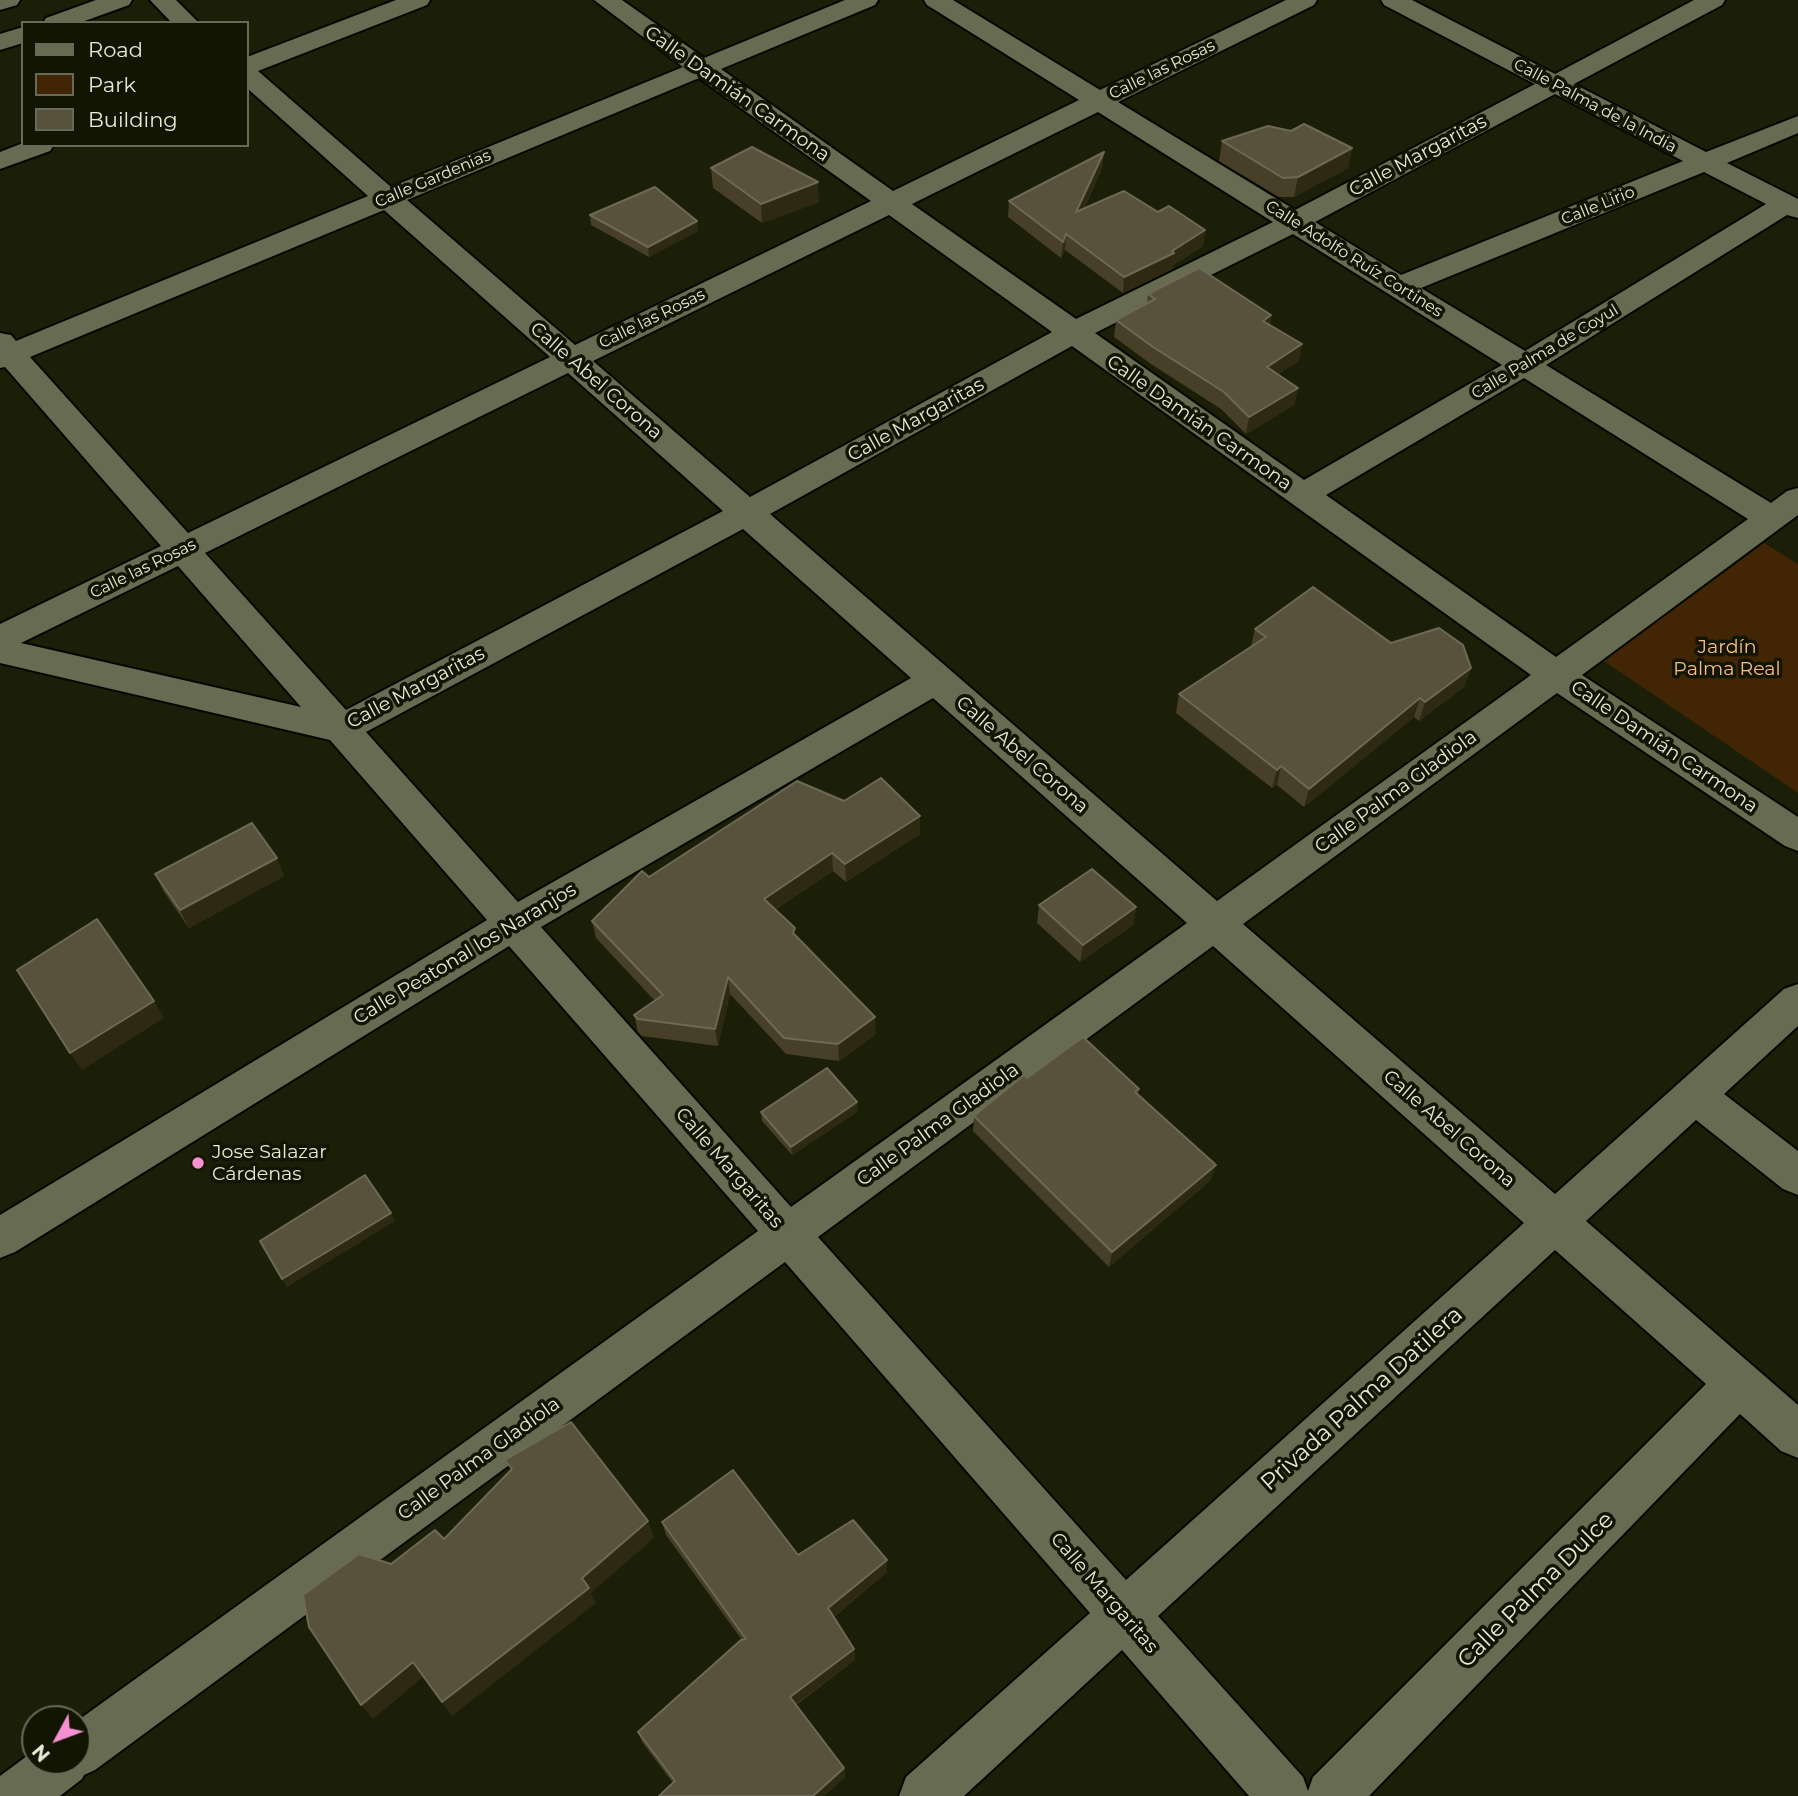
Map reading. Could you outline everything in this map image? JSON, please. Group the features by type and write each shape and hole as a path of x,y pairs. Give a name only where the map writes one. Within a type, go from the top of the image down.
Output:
{"street":[{"path":"0,3 8,0"},
{"path":"61,21 120,0"},
{"path":"162,0 185,21"},
{"path":"248,66 418,0"},
{"name":"Calle Damián Carmona","path":"606,0 1556,675 1798,836"},
{"name":"Calle Gardenias","path":"4,352 388,198 866,0"},
{"name":"Calle Adolfo Ruíz Cortines","path":"936,0 1524,365 1785,508"},
{"name":"Calle las Rosas","path":"0,639 1305,0"},
{"name":"Calle Palma de la India","path":"1392,0 1792,207"},
{"name":"Calle Margaritas","path":"1284,1796 341,729 746,513 1072,333 1294,222 1713,0"},
{"path":"0,42 21,35"},
{"name":"Calle Abel Corona","path":"248,76 1798,1435"},
{"name":"Calle Lirio","path":"1398,287 1798,124"},
{"path":"0,161 36,147"},
{"name":"Calle Palma de Coyul","path":"1301,496 1792,207"},
{"path":"4,352 341,729"},
{"name":"Calle Palma Gladiola","path":"91,1742 1785,508"},
{"path":"0,651 341,729"},
{"name":"Calle Peatonal los Naranjos","path":"0,1238 513,923 936,680"},
{"name":"Privada Palma Datilera","path":"925,1796 1798,1001"},
{"path":"1695,1095 1798,1176"},
{"name":"Calle Palma Dulce","path":"1332,1796 1740,1383"},
{"path":"16,1796 45,1775"}],"green space":[{"name":"Jardín Palma Real","path":"1764,543 1798,564 1798,793 1604,661"}],"building":[{"path":"1304,124 1352,148 1298,177 1283,178 1222,141 1268,126 1291,131"},
{"path":"752,147 818,182 761,204 711,168"},
{"path":"1104,152 1076,212 1124,191 1158,212 1169,206 1205,230 1172,251 1174,253 1124,277 1066,234 1063,242 1009,201"},
{"path":"655,187 697,221 648,247 590,215"},
{"path":"1199,268 1271,315 1263,321 1302,344 1267,367 1298,388 1249,417 1224,392 1116,320 1155,299 1148,294"},
{"path":"1313,587 1391,643 1439,628 1463,645 1471,668 1425,702 1420,698 1309,789 1281,766 1277,770 1179,694 1266,637 1255,629"},
{"path":"881,778 920,816 845,864 832,853 764,899 795,928 793,933 875,1017 838,1044 784,1038 728,977 715,1029 638,1019 634,1015 663,995 592,921 642,871 649,877 797,781 844,801"},
{"path":"252,823 277,858 180,910 155,874"},
{"path":"1092,869 1136,907 1083,945 1039,905"},
{"path":"97,919 154,1001 70,1053 17,970"},
{"path":"1083,1037 1139,1089 1135,1092 1216,1165 1112,1252 974,1116 1024,1075 1027,1078"},
{"path":"827,1068 857,1102 791,1147 761,1112"},
{"path":"365,1175 391,1213 282,1279 260,1241"},
{"path":"571,1422 648,1521 582,1578 589,1588 442,1702 413,1662 361,1705 309,1627 303,1595 359,1554 391,1564 435,1530 444,1539 512,1469 505,1460"},
{"path":"733,1470 798,1555 853,1520 887,1560 828,1608 854,1649 790,1697 844,1768 813,1796 659,1796 675,1781 638,1732 741,1640 746,1639 662,1522"}],"place":[{"name":"Jose Salazar Cárdenas","path":"198,1163"}]}
